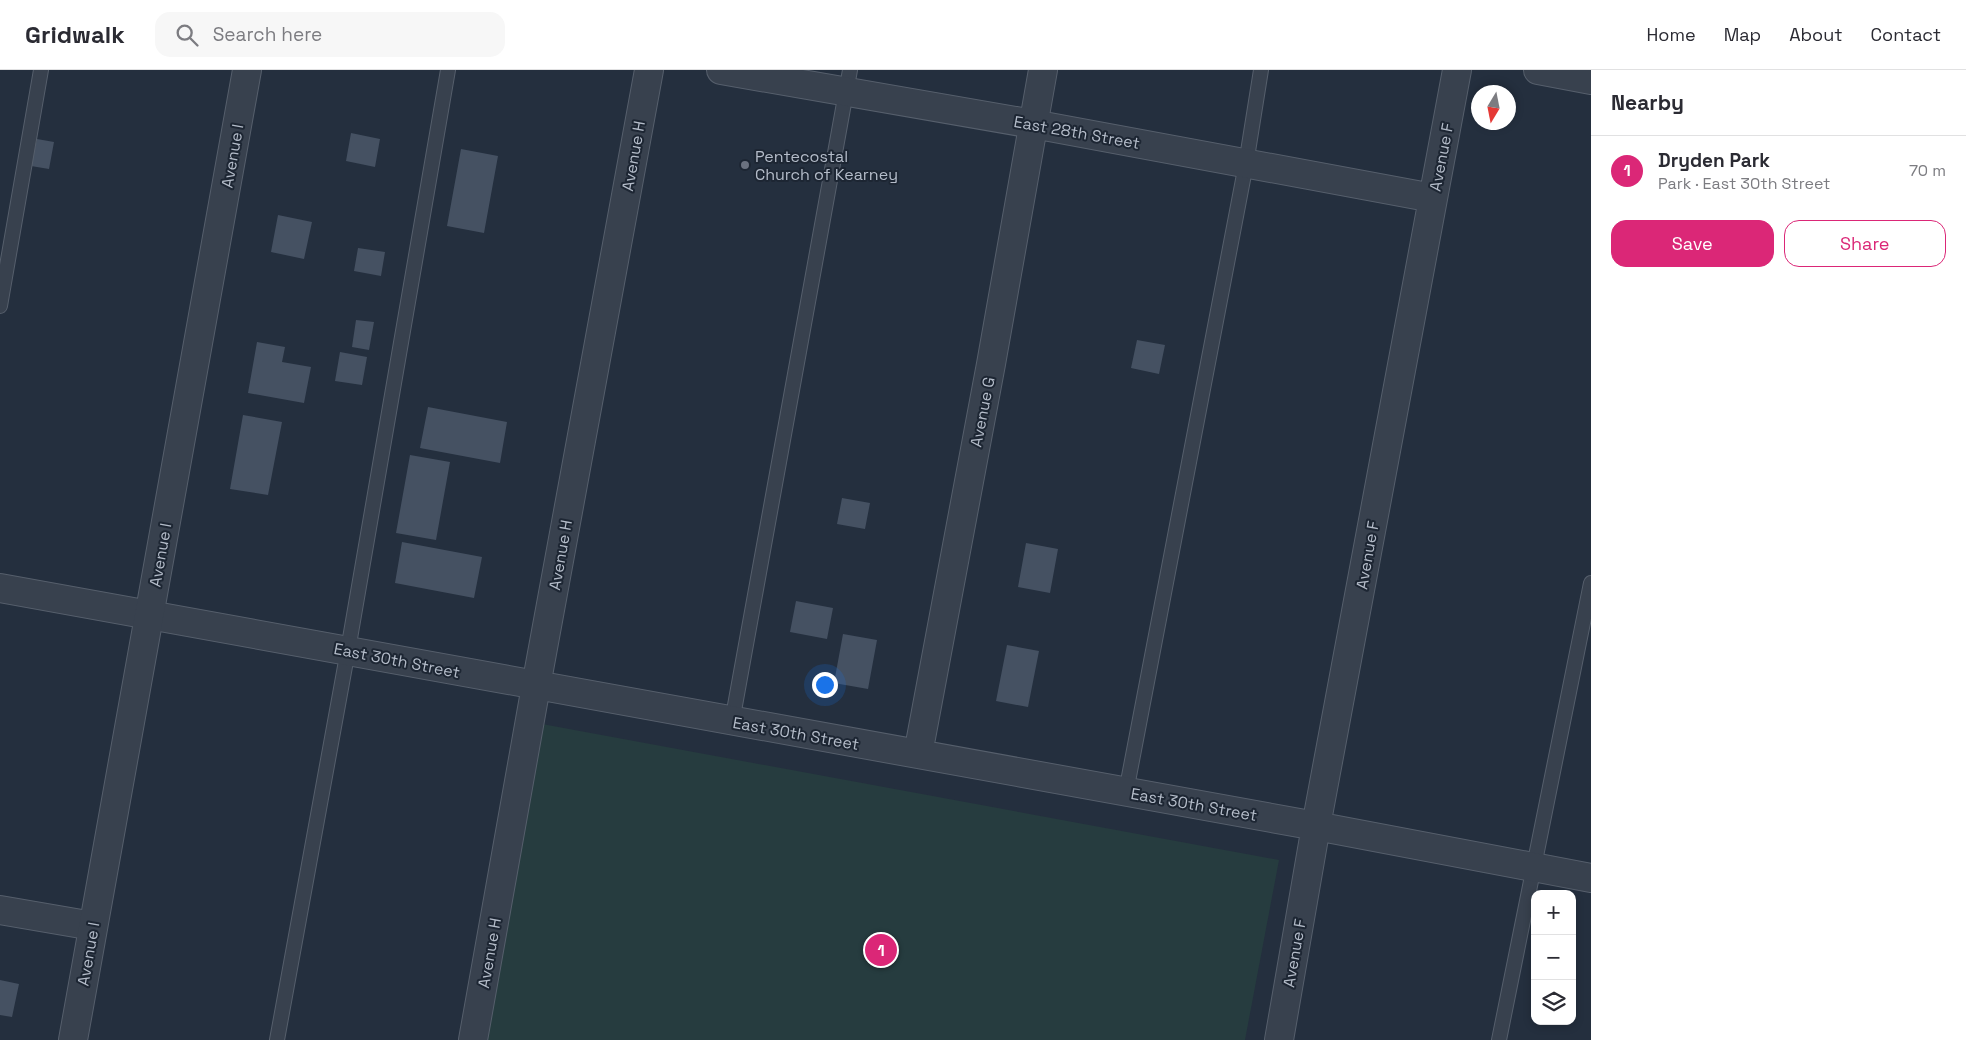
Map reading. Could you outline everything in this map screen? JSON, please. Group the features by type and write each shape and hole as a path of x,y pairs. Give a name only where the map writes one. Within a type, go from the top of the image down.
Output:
{"street":[{"name":"Avenue I","path":"73,1040 247,70"},
{"name":"Avenue H","path":"473,1040 649,70"},
{"name":"East 28th Street","path":"721,70 848,81 1033,124 1433,198"},
{"name":"Avenue G","path":"918,754 1043,70"},
{"name":"Avenue F","path":"1279,1040 1316,826 1457,70"},
{"path":"1538,70 1591,80"},
{"name":"East 30th Street","path":"0,588 348,650 732,722 1316,826 1591,878"},
{"path":"0,910 93,926"}],"lane":[{"path":"0,306 42,70"},
{"path":"277,1040 348,650 448,70"},
{"path":"1126,792 1246,164 1261,70"},
{"path":"732,722 848,81"},
{"path":"1499,1040 1532,867 1591,583"}],"green space":[{"path":"542,724 1279,860 1245,1040 484,1040"}],"building":[{"path":"351,133 380,139 375,167 346,161"},
{"path":"37,139 54,142 49,169 31,166"},
{"path":"461,149 498,156 484,233 447,226"},
{"path":"278,215 312,222 304,259 271,252"},
{"path":"358,248 385,252 381,276 354,271"},
{"path":"356,320 374,322 369,350 352,347"},
{"path":"1137,340 1165,345 1159,374 1131,368"},
{"path":"257,342 285,347 282,362 311,367 304,403 248,393"},
{"path":"340,352 367,357 362,385 335,381"},
{"path":"428,407 507,422 500,463 420,448"},
{"path":"243,415 282,422 268,495 230,489"},
{"path":"410,455 450,462 436,540 396,533"},
{"path":"842,498 870,503 865,529 837,524"},
{"path":"402,542 482,557 474,598 395,583"},
{"path":"1026,543 1058,549 1050,593 1018,587"},
{"path":"796,601 833,608 827,639 790,632"},
{"path":"843,634 877,640 868,689 834,683"},
{"path":"1007,645 1039,651 1028,707 996,701"},
{"path":"0,980 19,984 12,1017 0,1015"}],"place":[{"name":"Pentecostal Church of Kearney","path":"745,165"},
{"name":"Dryden Park","path":"881,950"}]}
